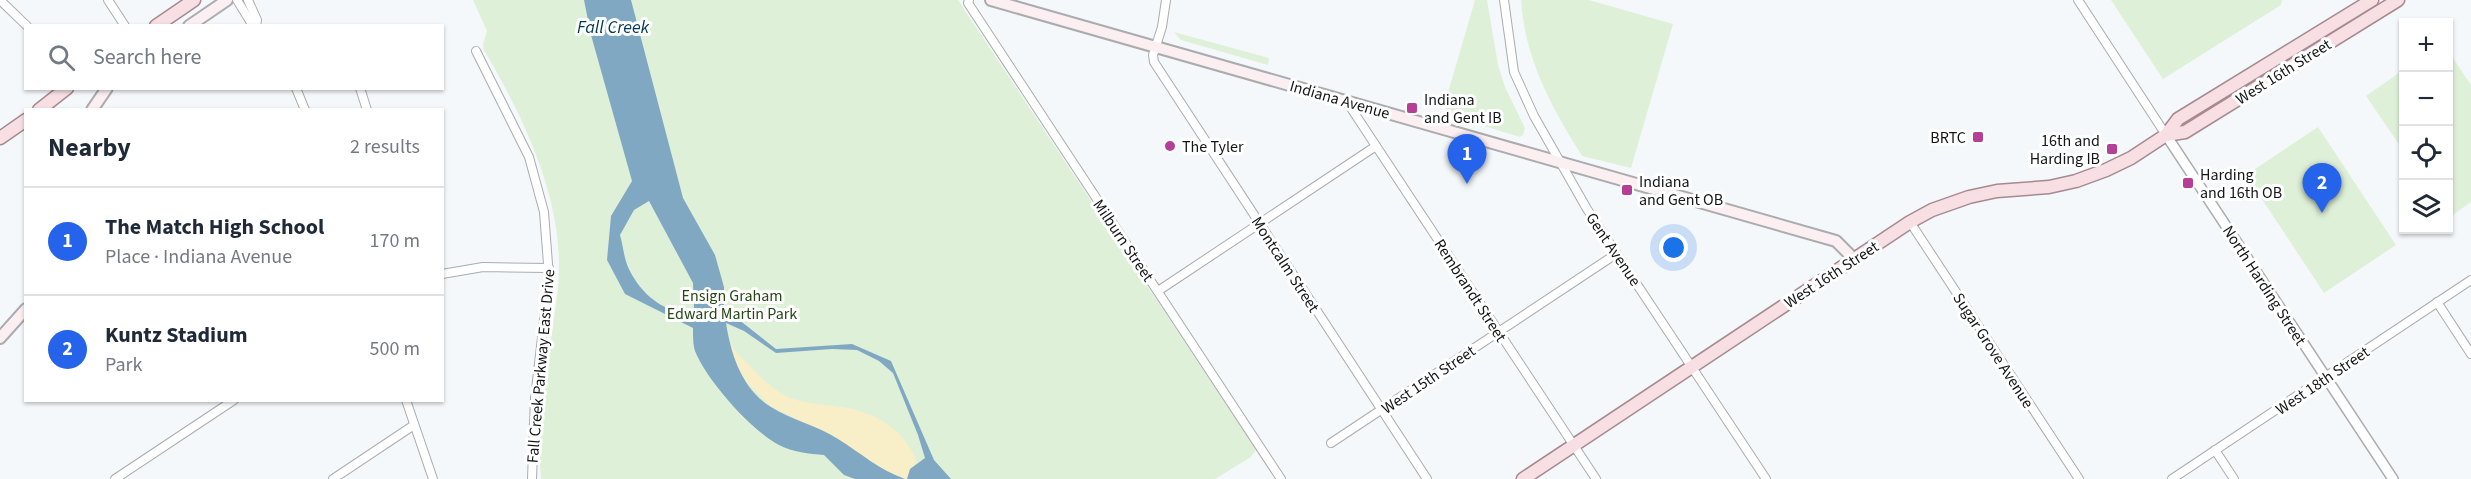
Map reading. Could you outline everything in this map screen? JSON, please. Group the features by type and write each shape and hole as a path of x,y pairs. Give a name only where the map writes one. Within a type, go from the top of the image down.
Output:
{"main road":[{"path":"159,24 194,0"},
{"path":"192,24 227,0"},
{"name":"Indiana Avenue","path":"991,0 1836,241 1854,259"},
{"name":"West 16th Street","path":"1523,479 1910,222 1939,207 1977,195 2049,187 2076,181 2128,160 2166,135 2176,120 2372,0"},
{"name":"West 16th Street","path":"2166,135 2185,132 2398,0"},
{"path":"42,108 65,90"},
{"path":"93,108 106,90"},
{"path":"0,138 24,121"},
{"path":"0,338 24,311"}],"street":[{"path":"0,0 25,24"},
{"path":"108,0 124,24"},
{"path":"237,0 253,24"},
{"path":"248,0 257,20 255,24"},
{"name":"Milburn Street","path":"969,0 968,3 1281,479"},
{"path":"1155,46 1162,27 1166,0"},
{"name":"Gent Avenue","path":"1504,0 1514,72 1522,93 1587,209 1766,479"},
{"name":"North Harding Street","path":"2078,0 2393,479"},
{"name":"Montcalm Street","path":"1155,46 1154,63 1427,479"},
{"name":"Fall Creek Parkway East Drive","path":"476,51 529,157 544,212 549,268 535,398 532,479"},
{"path":"300,90 304,108"},
{"path":"361,90 366,108"},
{"name":"Rembrandt Street","path":"1346,100 1596,479"},
{"path":"1158,291 1376,146"},
{"name":"Sugar Grove Avenue","path":"1910,222 2079,479"},
{"name":"West 15th Street","path":"1331,443 1616,254"},
{"path":"444,274 483,267 549,268"},
{"name":"West 18th Street","path":"2172,479 2471,280"},
{"path":"2437,302 2471,354"},
{"path":"115,479 231,402"},
{"path":"407,402 433,479"},
{"path":"333,479 414,425"},
{"path":"2216,450 2234,479"}],"green space":[{"name":"Ensign Graham Edward Martin Park","path":"473,0 958,0 1256,450 1251,457 1215,479 541,479 542,407 558,287 559,256 556,225 549,194 528,134 484,50 483,44 487,31"},
{"path":"1475,0 1487,0 1498,65 1505,87 1525,128 1520,137 1445,114 1447,96"},
{"path":"1521,0 1589,0 1673,24 1631,168 1582,156 1541,82 1523,22"},
{"path":"2111,0 2282,0 2281,5 2163,79"},
{"path":"1174,32 1269,58 1268,65 1181,40"},
{"path":"2453,58 2471,85 2471,202 2453,215"},
{"path":"2399,73 2399,144 2366,96"},
{"path":"2318,127 2396,245 2324,293 2246,175"}],"sand":[{"path":"730,345 762,378 790,398 861,411 884,422 903,439 917,462 910,469 907,479 869,462 837,438 770,406 748,384 733,360"}],"water":[{"name":"Fall Creek","path":"584,0 631,0 683,198 715,255 724,287 724,308 776,349 852,344 891,361 934,460 951,479 907,479 910,469 925,458 893,373 879,361 857,350 832,349 776,353 744,331 726,323 731,347 745,381 761,400 779,412 830,434 878,466 905,479 855,479 844,475 824,455 790,449 768,438 743,417 709,376 695,351 693,328 625,294 607,260 611,216 632,181 591,35","holes":["649,201 693,283 694,308 684,310 674,310 664,306 639,286 627,263 620,235 634,210"]}],"place":[{"name":"Indiana and Gent IB","path":"1412,108"},
{"name":"BRTC","path":"1978,137"},
{"name":"The Tyler","path":"1170,146"},
{"name":"16th and Harding IB","path":"2112,149"},
{"name":"Harding and 16th OB","path":"2188,183"},
{"name":"The Match High School","path":"1467,184"},
{"name":"Indiana and Gent OB","path":"1627,190"},
{"name":"Kuntz Stadium","path":"2322,213"}]}
